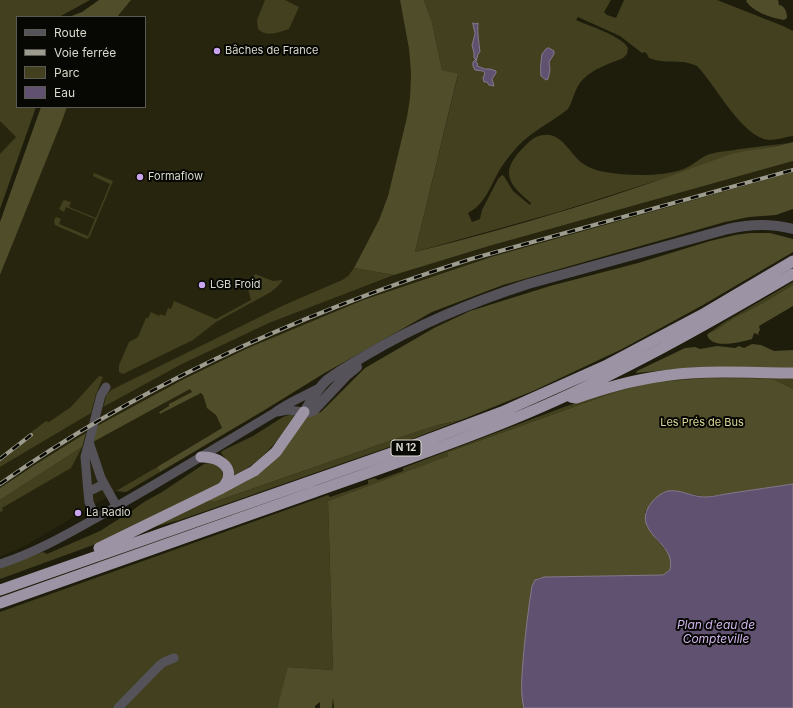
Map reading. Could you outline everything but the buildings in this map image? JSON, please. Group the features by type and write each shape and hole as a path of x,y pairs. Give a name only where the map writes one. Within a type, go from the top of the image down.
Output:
{"highway":[{"name":"N 12","path":"0,589 406,448 502,412 605,366 705,313 793,261"},
{"name":"N 12","path":"0,603 436,449 526,414 567,396 654,353 715,320 793,274"},
{"path":"567,396 576,398 619,385 657,376 676,374 793,373"},
{"path":"0,589 39,571 112,543 254,471 268,460 283,443 304,412"},
{"path":"201,457 216,458 226,466 228,480 222,488"}],"street":[{"path":"304,412 322,386 333,376 390,341 441,316 492,296 528,284 741,226 759,224 784,227 793,230"},
{"path":"274,413 288,410 309,412 314,410 340,382 356,368 441,316"},
{"path":"0,564 44,547 117,507 274,413 288,402 302,397 322,386"},
{"path":"96,518 89,502 85,457 101,395 106,387"},
{"path":"89,442 91,452 104,484 117,507"},
{"path":"88,492 104,484"},
{"path":"118,708 160,665 174,658"}],"shaded area":[{"path":"131,0 400,0 409,49 411,73 410,98 407,117 388,196 379,220 354,268 348,276 284,305 108,392 103,406 182,364 269,323 394,275 489,246 793,161 793,172 491,257 363,300 248,348 93,442 190,389 192,392 169,404 169,406 159,411 160,414 201,393 206,406 216,415 222,428 25,546 0,557 0,500 82,447 85,434 0,488 0,467 91,413 0,466 0,275 67,108 146,108 146,16 118,16"},
{"path":"0,114 22,135 0,189"}],"green space":[{"path":"0,0 90,0 61,16 16,16 16,108 36,108 0,209 0,154 16,137 0,121"},
{"path":"99,0 131,0 118,16 72,16 82,12"},
{"path":"265,0 285,0 299,7 289,29 269,34 258,29 257,20"},
{"path":"400,0 424,0 432,22 442,70 458,74 415,252 493,232 570,209 731,154 793,142 793,161 489,246 394,275 354,268 379,220 388,196 407,117 410,98 411,73 409,49"},
{"path":"424,0 611,0 604,12 607,15 616,18 624,0 717,0 793,31 793,136 775,140 759,137 739,120 697,66 685,62 661,61 649,58 645,52 642,53 620,36 578,17 576,20 619,39 628,48 627,54 623,58 600,68 584,78 578,86 568,109 529,136 518,146 501,168 483,200 468,213 472,222 480,219 482,210 498,179 502,175 513,191 530,205 531,203 513,185 509,173 510,166 520,151 528,143 536,137 544,135 551,135 563,142 582,163 591,168 605,172 634,175 655,175 675,172 684,169 703,157 714,153 789,143 722,157 690,170 558,212 415,252 458,75 442,70 432,22"},
{"path":"778,0 779,5 783,7 787,14 787,18 784,20 763,14 749,5 746,1"},
{"path":"41,108 67,108 0,275 0,222"},
{"path":"793,172 793,209 776,215 749,217 725,222 503,285 432,312 323,374 160,472 157,467 222,428 216,415 207,408 201,393 160,414 159,412 169,406 169,404 192,392 190,389 93,442 97,426 184,379 248,348 363,300 491,257"},
{"path":"94,173 113,181 90,236 87,239 55,225 54,222 55,218 57,217 61,219 59,224 88,236 95,219 66,207 64,212 59,209 64,200 71,202 69,207 96,218 110,184 93,176"},
{"path":"750,233 770,233 793,239 793,252 703,305 622,349 533,391 461,420 438,425 214,502 210,501 210,499 247,481 305,417 321,412 365,368 434,328 470,311 550,286 638,263 710,241"},
{"path":"354,268 394,275 269,323 182,364 103,407 107,394 111,390 284,305 342,280 348,276"},
{"path":"255,274 273,281 283,280 271,292 216,322 193,340 123,374 119,372 119,365 129,342 138,337 146,318 148,318 151,312 159,316 160,314 165,316 168,308 171,309 174,301 216,319 251,300 248,289"},
{"path":"793,282 793,285 709,333 723,323"},
{"path":"793,285 793,306 759,326 759,335 754,333 752,339 727,344 721,344 710,340 707,335 709,333"},
{"path":"752,344 761,345 774,351 793,350 793,368 697,367 636,373 637,371 685,348 695,347 700,349 717,346 735,348 739,346 744,348"},
{"path":"99,376 103,377 96,394 91,413 0,467 0,456 46,421 49,422 71,407"},
{"path":"698,377 793,378 793,389 777,381 707,378 669,381 607,395 448,452 449,456 328,501 333,670 289,667 277,708 0,708 0,612 328,495 330,497 368,484 368,480 375,478 378,480 403,471 403,468 564,407 609,392 643,384 671,379"},
{"name":"Les Prés de Bus","path":"707,378 770,379 793,389 793,484 705,497 675,491 657,498 645,512 653,534 669,554 671,564 670,570 663,575 538,578 532,586 526,631 522,683 524,708 334,708 333,698 332,708 320,708 320,702 315,706 315,708 277,708 288,667 333,670 328,501 448,456 448,452 607,395 642,385"},
{"path":"292,414 296,417 269,450 245,469 235,475 233,474 229,463 221,453 222,451 253,436 283,417"},
{"path":"461,420 412,439 180,520 154,527 212,497 212,502 217,501 404,436 438,425"},
{"path":"86,433 82,447 0,500 0,488"},
{"path":"82,447 71,468 2,508 3,511 0,512 0,500"},
{"path":"213,462 222,469 223,476 220,484 107,540 0,579 0,567 43,552 47,554 100,531 204,464"},
{"path":"157,467 160,472 126,492 116,491"}],"water":[{"path":"473,23 478,23 480,52 476,62 478,64 477,66 496,71 492,79 494,86 484,82 483,78 485,73 483,71 475,70 473,66 473,62 476,59 474,58 472,45 475,34"},
{"path":"549,48 554,51 554,54 549,62 550,70 548,79 546,80 541,76 541,62 542,54"},
{"name":"Plan d'eau de Compteville","path":"793,484 793,708 524,708 522,684 524,652 532,586 535,580 544,577 663,575 670,570 671,562 666,550 649,529 645,518 651,503 659,495 668,491 673,491 700,497 708,497"}],"railway":[{"path":"0,484 54,448 168,382 287,327 347,302 471,259 793,170"},
{"path":"0,459 31,435"}],"place":[{"name":"Bâches de France","path":"217,51"},
{"name":"Formaflow","path":"140,177"},
{"name":"LGB Froid","path":"202,285"},
{"name":"La Radio","path":"78,513"}]}
